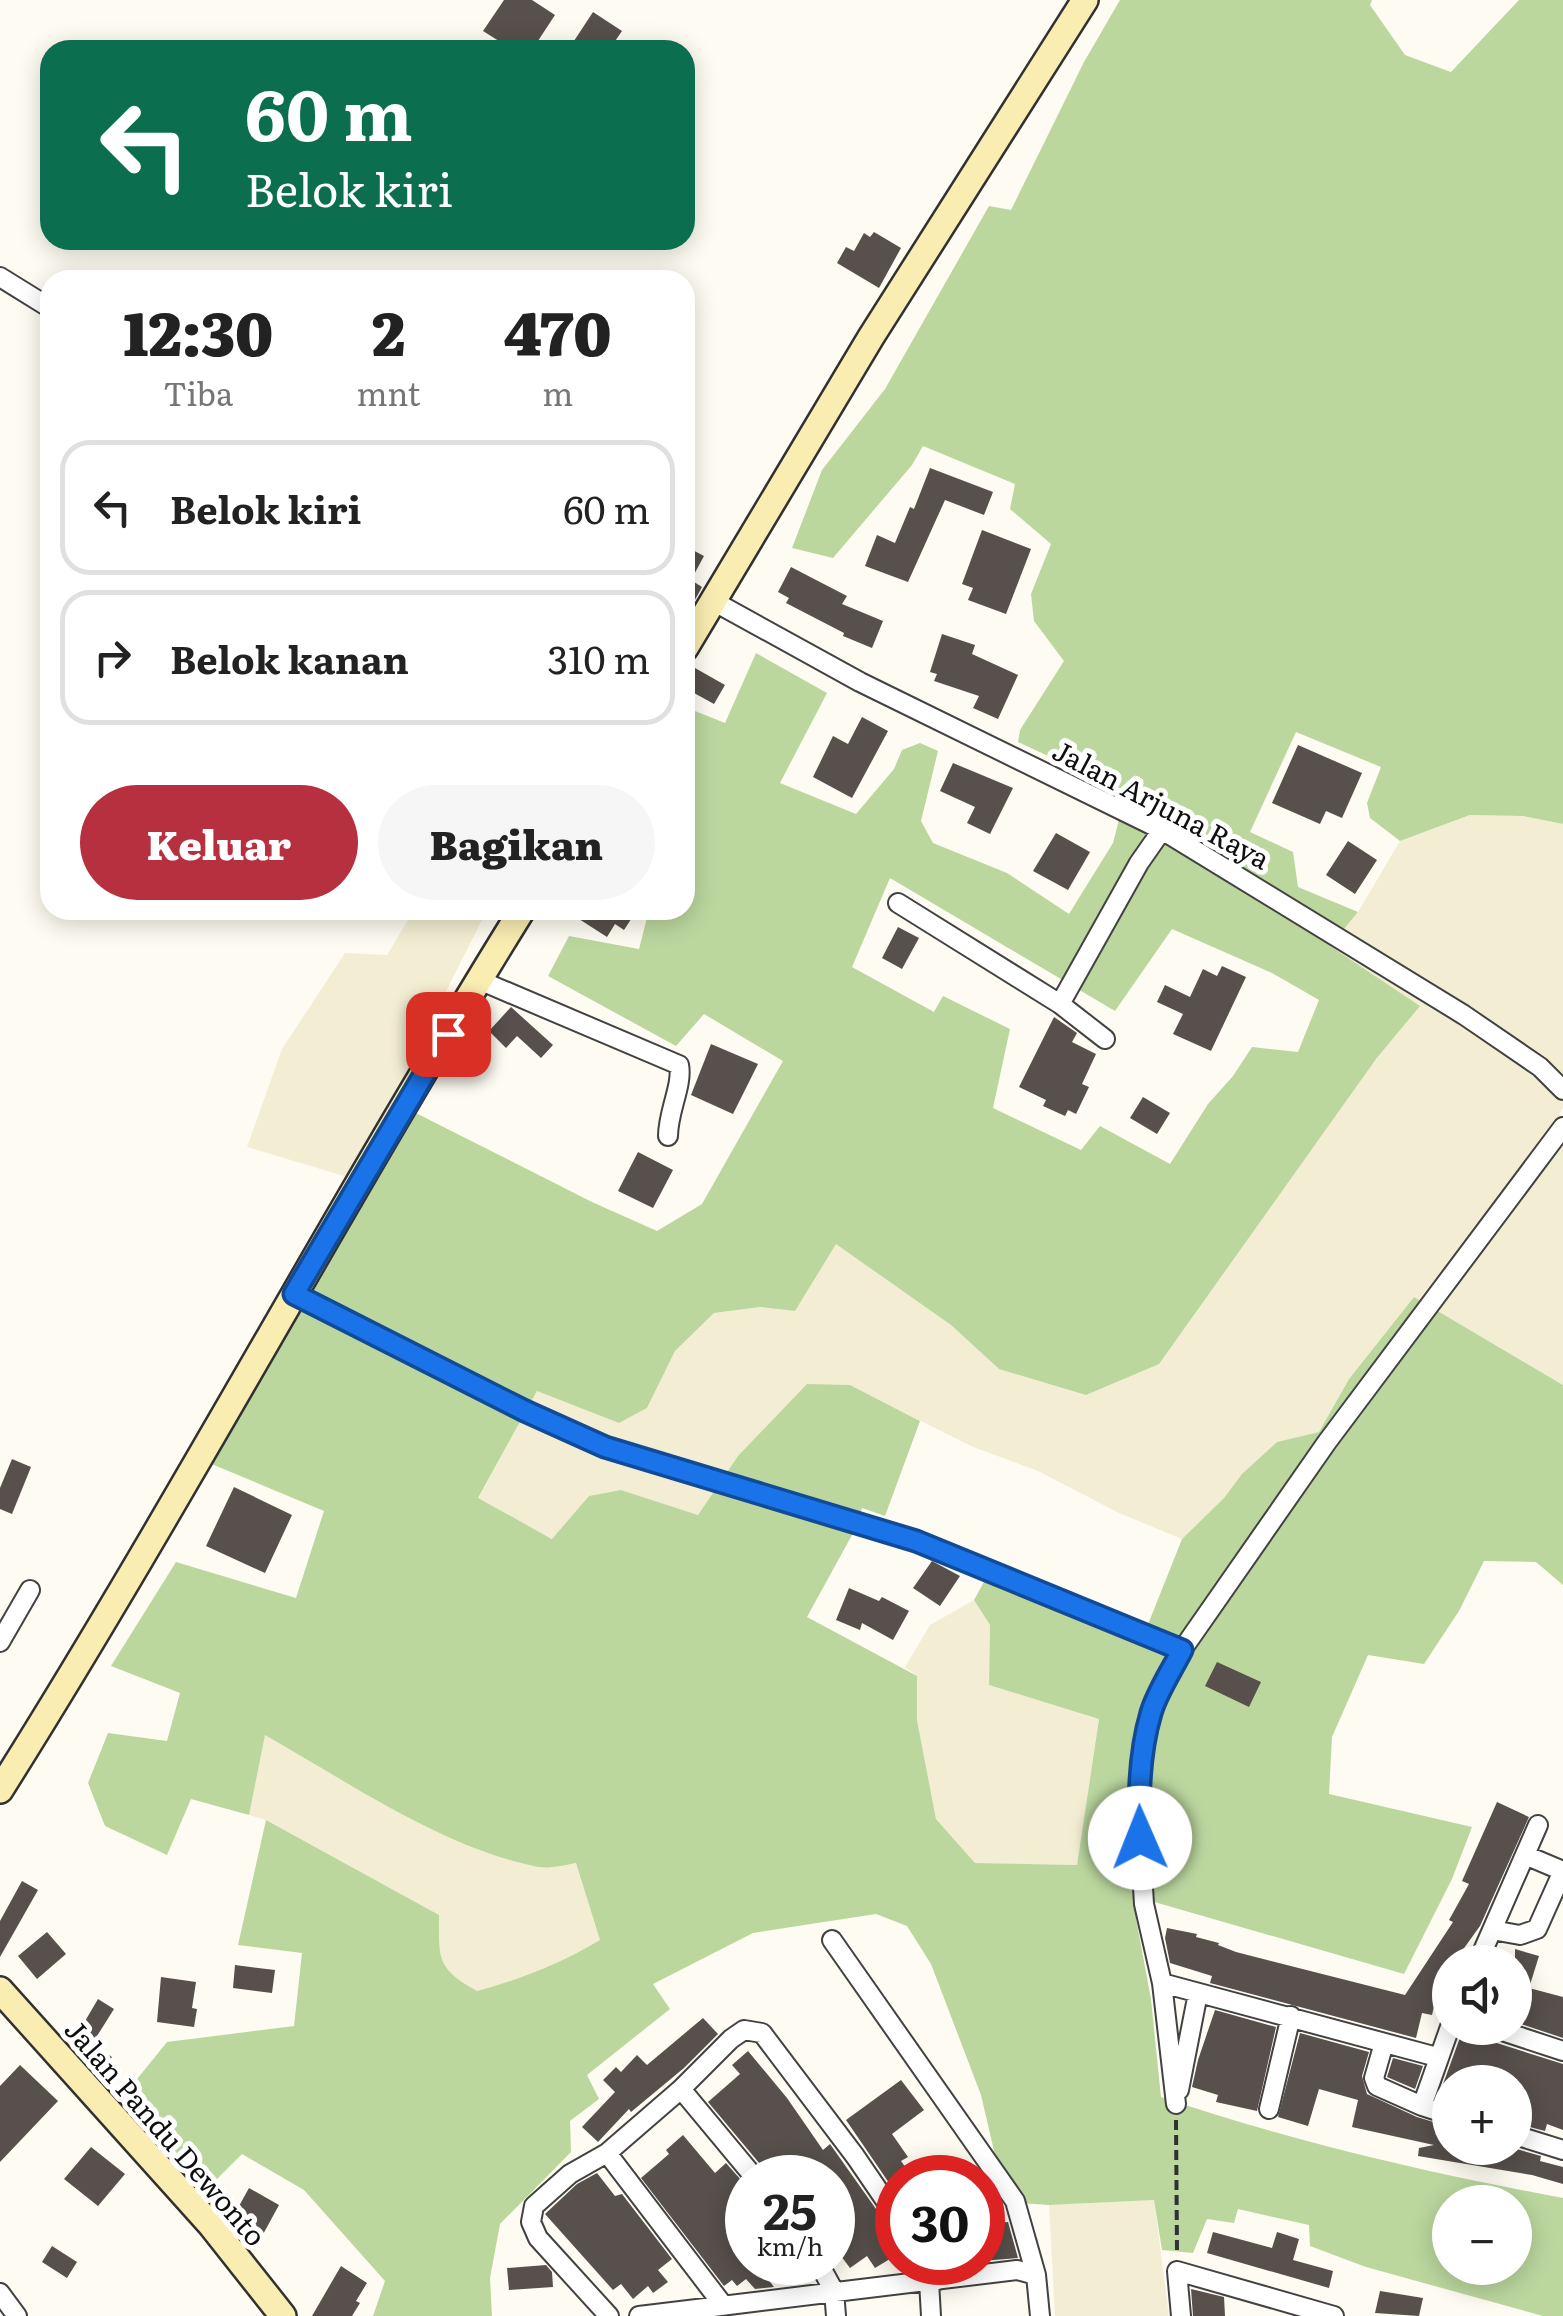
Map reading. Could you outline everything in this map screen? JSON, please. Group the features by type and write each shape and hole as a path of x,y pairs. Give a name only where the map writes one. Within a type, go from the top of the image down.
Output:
{"street":[{"path":"695,632 871,337 1085,0"},
{"path":"0,277 40,302"},
{"name":"Jalan Arjuna Raya","path":"714,601 860,682 1162,830 1464,1015 1540,1067 1563,1090"},
{"path":"1060,1004 1139,862 1162,830"},
{"path":"898,902 1060,1004 1105,1039"},
{"path":"0,1790 142,1559 516,920"},
{"path":"479,980 679,1065 682,1077 670,1109 668,1136"},
{"path":"1176,2104 1162,1983 1144,1904 1138,1805 1151,1711 1182,1650 1405,1334 1563,1127"},
{"path":"294,1294 525,1411 605,1447 916,1541 1182,1650"},
{"path":"0,1642 30,1590"},
{"path":"1485,1945 1538,1825"},
{"path":"1492,1930 1520,1935 1537,1930 1563,1871 1526,1854"},
{"path":"832,1940 1014,2201 1036,2275 1040,2316"},
{"path":"1162,1983 1437,2057"},
{"name":"Jalan Pandu Dewonto","path":"0,1990 211,2225 283,2316"},
{"path":"1176,2104 1198,1992"},
{"path":"1268,2109 1291,2016"},
{"path":"610,2316 538,2238 531,2222 534,2206 539,2198 606,2153 681,2089 738,2033 758,2030 875,2186"},
{"path":"1532,2041 1563,2051"},
{"path":"1384,2043 1374,2078 1377,2086 1432,2109"},
{"path":"1422,2106 1442,2045"},
{"path":"681,2089 736,2155"},
{"path":"1532,2140 1563,2150"},
{"path":"606,2153 736,2308"},
{"path":"1005,2271 1036,2275"},
{"path":"1181,2316 1177,2271 1273,2307 1334,2316"},
{"path":"640,2316 736,2308 875,2284"},
{"path":"831,2285 836,2316"},
{"path":"931,2285 931,2316"},
{"path":"0,2293 17,2316"}],"path":[{"path":"1176,2104 1177,2271"}],"shaded area":[{"path":"1470,815 1523,816 1563,824 1563,1108 1559,1114 1563,1118 1563,1385 1414,1297 1349,1379 1319,1432 1277,1442 1182,1539 1119,1513 1038,1471 973,1447 849,1385 738,1456 698,1515 621,1490 589,1496 553,1539 478,1499 537,1391 619,1423 647,1408 675,1351 714,1313 760,1307 795,1311 836,1243 951,1325 999,1369 1376,1059 1419,1006 1330,946 1358,912 1400,841"},
{"path":"408,920 482,920 438,1007 444,1025 347,1177 247,1147 282,1049 345,953 387,955"},
{"path":"974,1600 990,1625 989,1685 1099,1718 1077,1865 975,1863 936,1819 917,1720 917,1676 905,1667 930,1625"},
{"path":"265,1734 391,1806 466,1843 541,1868 576,1863 600,1940 567,1960 477,1991 453,1978 439,1961 439,1915 266,1820 249,1815"},
{"path":"1154,2200 1169,2316 1055,2316 1049,2205"}],"green space":[{"path":"1120,0 1372,0 1370,5 1405,55 1451,72 1519,0 1563,0 1563,824 1523,816 1470,815 1400,841 1370,818 1367,803 1381,767 1296,732 1250,832 1293,852 1298,887 1358,912 1330,946 1420,1006 1376,1059 1159,1364 1086,1395 999,1369 951,1325 836,1244 795,1311 760,1307 714,1313 675,1351 647,1408 619,1423 537,1391 478,1498 552,1539 589,1496 621,1490 698,1515 738,1456 807,1384 850,1385 920,1421 885,1516 862,1508 852,1535 807,1617 917,1676 917,1720 936,1819 975,1863 1077,1865 1099,1719 989,1685 990,1625 974,1600 985,1580 1141,1642 1182,1539 1277,1442 1319,1432 1349,1379 1414,1297 1563,1385 1563,1585 1536,1562 1484,1561 1459,1611 1424,1664 1368,1655 1332,1737 1329,1794 1472,1827 1452,1879 1404,1974 1151,1901 1136,1919 1151,1999 1161,2097 1360,2155 1497,2185 1432,2185 1432,2285 1532,2285 1532,2192 1563,2198 1563,2316 1543,2316 1366,2267 1310,2246 1309,2225 1238,2209 1234,2223 1207,2219 1193,2253 1162,2250 1154,2200 1049,2205 1006,2202 1005,2155 995,2155 981,2095 931,1964 907,1926 876,1914 753,1933 653,1984 670,2009 587,2075 599,2099 570,2121 571,2152 500,2224 490,2278 492,2316 373,2316 385,2281 304,2190 242,2154 205,2191 129,2089 167,2042 294,2026 302,1953 238,1945 266,1820 439,1915 443,1961 454,1976 477,1991 540,1970 600,1940 576,1863 538,1867 467,1845 397,1812 265,1735 249,1815 191,1799 167,1855 105,1826 88,1783 108,1733 167,1741 180,1693 111,1666 176,1562 296,1598 324,1511 190,1455 347,1177 396,1103 657,1231 702,1204 783,1061 704,1014 676,1046 548,976 569,936 639,949 646,920 695,920 695,711 725,723 756,653 827,693 780,783 856,814 894,769 902,750 920,743 938,751 921,821 933,843 1007,873 1069,914 1113,843 1126,792 1018,742 1020,730 1064,661 1034,621 1031,594 1051,544 1010,509 1015,484 923,446 912,465 833,558 792,548 822,470 885,389 989,206 1011,210 1084,62","holes":["890,878 1115,1011 1172,929 1272,973 1319,1000 1298,1052 1252,1047 1208,1104 1170,1164 1100,1126 1081,1150 993,1108 1010,1029 943,996 934,1012 852,967"]}],"building":[{"path":"504,0 532,0 555,15 539,40 497,40 483,31"},
{"path":"593,12 622,31 616,40 575,40"},
{"path":"874,232 901,248 879,288 837,263 846,247 854,251 864,233 870,237"},
{"path":"930,468 993,492 984,515 945,500 908,582 865,566 877,535 895,543"},
{"path":"982,530 1031,549 1006,614 968,600 973,588 962,584"},
{"path":"695,551 704,556 695,573"},
{"path":"791,567 847,596 842,604 883,621 872,648 786,603 789,598 778,592"},
{"path":"942,634 975,645 972,654 1018,675 998,719 973,708 979,696 934,681 937,674 930,672"},
{"path":"695,668 725,685 714,704 695,694"},
{"path":"862,717 888,731 852,798 813,777 833,736 848,744"},
{"path":"1298,745 1362,773 1342,818 1326,811 1320,824 1272,803"},
{"path":"953,763 1013,788 990,834 967,823 975,807 940,791"},
{"path":"1056,833 1090,852 1068,890 1033,871"},
{"path":"1348,841 1377,860 1355,894 1326,875"},
{"path":"581,920 630,920 624,930 615,924 607,937"},
{"path":"898,927 919,938 902,969 882,958"},
{"path":"1222,966 1246,977 1211,1051 1173,1034 1183,1014 1157,1002 1165,985 1190,997 1203,969 1217,976"},
{"path":"511,1007 553,1045 541,1058 517,1036 506,1048 489,1031"},
{"path":"1054,1017 1077,1033 1072,1042 1096,1054 1082,1084 1089,1087 1076,1114 1068,1110 1065,1116 1043,1106 1046,1100 1019,1087"},
{"path":"711,1044 758,1064 733,1114 691,1095"},
{"path":"1143,1097 1170,1113 1157,1134 1130,1118"},
{"path":"638,1152 673,1170 653,1208 618,1191"},
{"path":"12,1459 31,1467 12,1514 0,1509 0,1488"},
{"path":"234,1487 292,1515 265,1573 206,1546"},
{"path":"932,1561 960,1576 940,1606 913,1588"},
{"path":"849,1588 879,1601 882,1597 909,1611 893,1640 862,1623 860,1630 836,1620"},
{"path":"1217,1662 1261,1682 1249,1707 1205,1686"},
{"path":"1497,1802 1529,1817 1480,1926 1466,1945 1438,1945 1453,1922 1449,1920 1469,1884 1462,1881"},
{"path":"22,1881 38,1890 0,1957 0,1921"},
{"path":"1167,1928 1197,1934 1196,1937 1236,1952 1405,1995 1432,1954 1432,2015 1422,2013 1416,2038 1210,1983 1212,1976 1170,1963"},
{"path":"47,1932 66,1954 37,1979 18,1956"},
{"path":"1532,1954 1539,1956 1532,1978"},
{"path":"235,1965 275,1970 272,1993 233,1988"},
{"path":"161,1977 196,1982 194,2027 157,2022"},
{"path":"1532,1989 1563,1997 1563,2038 1532,2028"},
{"path":"98,1999 114,2009 92,2044 112,2057 99,2076 71,2045"},
{"path":"1215,2010 1276,2027 1257,2111 1216,2102 1218,2095 1192,2087"},
{"path":"703,2018 718,2034 684,2068 631,2112 629,2109 598,2142 582,2127 615,2092 603,2080 616,2067 621,2072 637,2055 647,2065"},
{"path":"1300,2033 1369,2052 1362,2076 1367,2094 1432,2122 1432,2145 1352,2127 1358,2100 1319,2089 1308,2126 1278,2117"},
{"path":"1457,2045 1503,2045 1563,2064 1563,2130 1547,2124 1545,2131 1532,2128 1532,2065 1450,2065"},
{"path":"748,2051 823,2150 830,2144 838,2155 752,2155 708,2102 740,2074 732,2065"},
{"path":"1393,2058 1423,2066 1415,2089 1387,2077"},
{"path":"20,2065 58,2101 0,2162 0,2086"},
{"path":"901,2080 924,2110 892,2134 907,2155 875,2155 875,2162 846,2120"},
{"path":"683,2135 715,2173 725,2164 724,2286 641,2178 669,2154 666,2150"},
{"path":"1432,2145 1432,2158 1418,2156 1419,2148"},
{"path":"91,2147 125,2174 98,2206 64,2179"},
{"path":"1532,2153 1541,2156 1540,2161 1563,2167 1563,2184 1472,2165 1532,2165"},
{"path":"597,2173 615,2196 622,2194 672,2259 658,2270 668,2282 653,2293 648,2286 633,2299 621,2284 613,2290 545,2214 577,2184"},
{"path":"855,2179 875,2208 875,2268 867,2256 855,2264"},
{"path":"249,2188 279,2205 255,2249 227,2218"},
{"path":"1008,2222 1018,2258 1005,2259"},
{"path":"1213,2232 1272,2248 1277,2232 1299,2239 1293,2260 1333,2271 1329,2288 1207,2253"},
{"path":"52,2246 77,2262 67,2278 42,2262"},
{"path":"546,2265 552,2272 553,2287 509,2290 507,2268"},
{"path":"341,2266 367,2283 356,2301 360,2303 352,2316 312,2316"},
{"path":"751,2285 774,2287 755,2289"},
{"path":"1191,2289 1224,2297 1225,2316 1193,2316"},
{"path":"1380,2291 1423,2298 1419,2316 1375,2313"}],"route":[{"path":"448,1034 294,1294 525,1411 605,1447 916,1541 1182,1650 1151,1711 1142,1758 1140,1838"}]}
